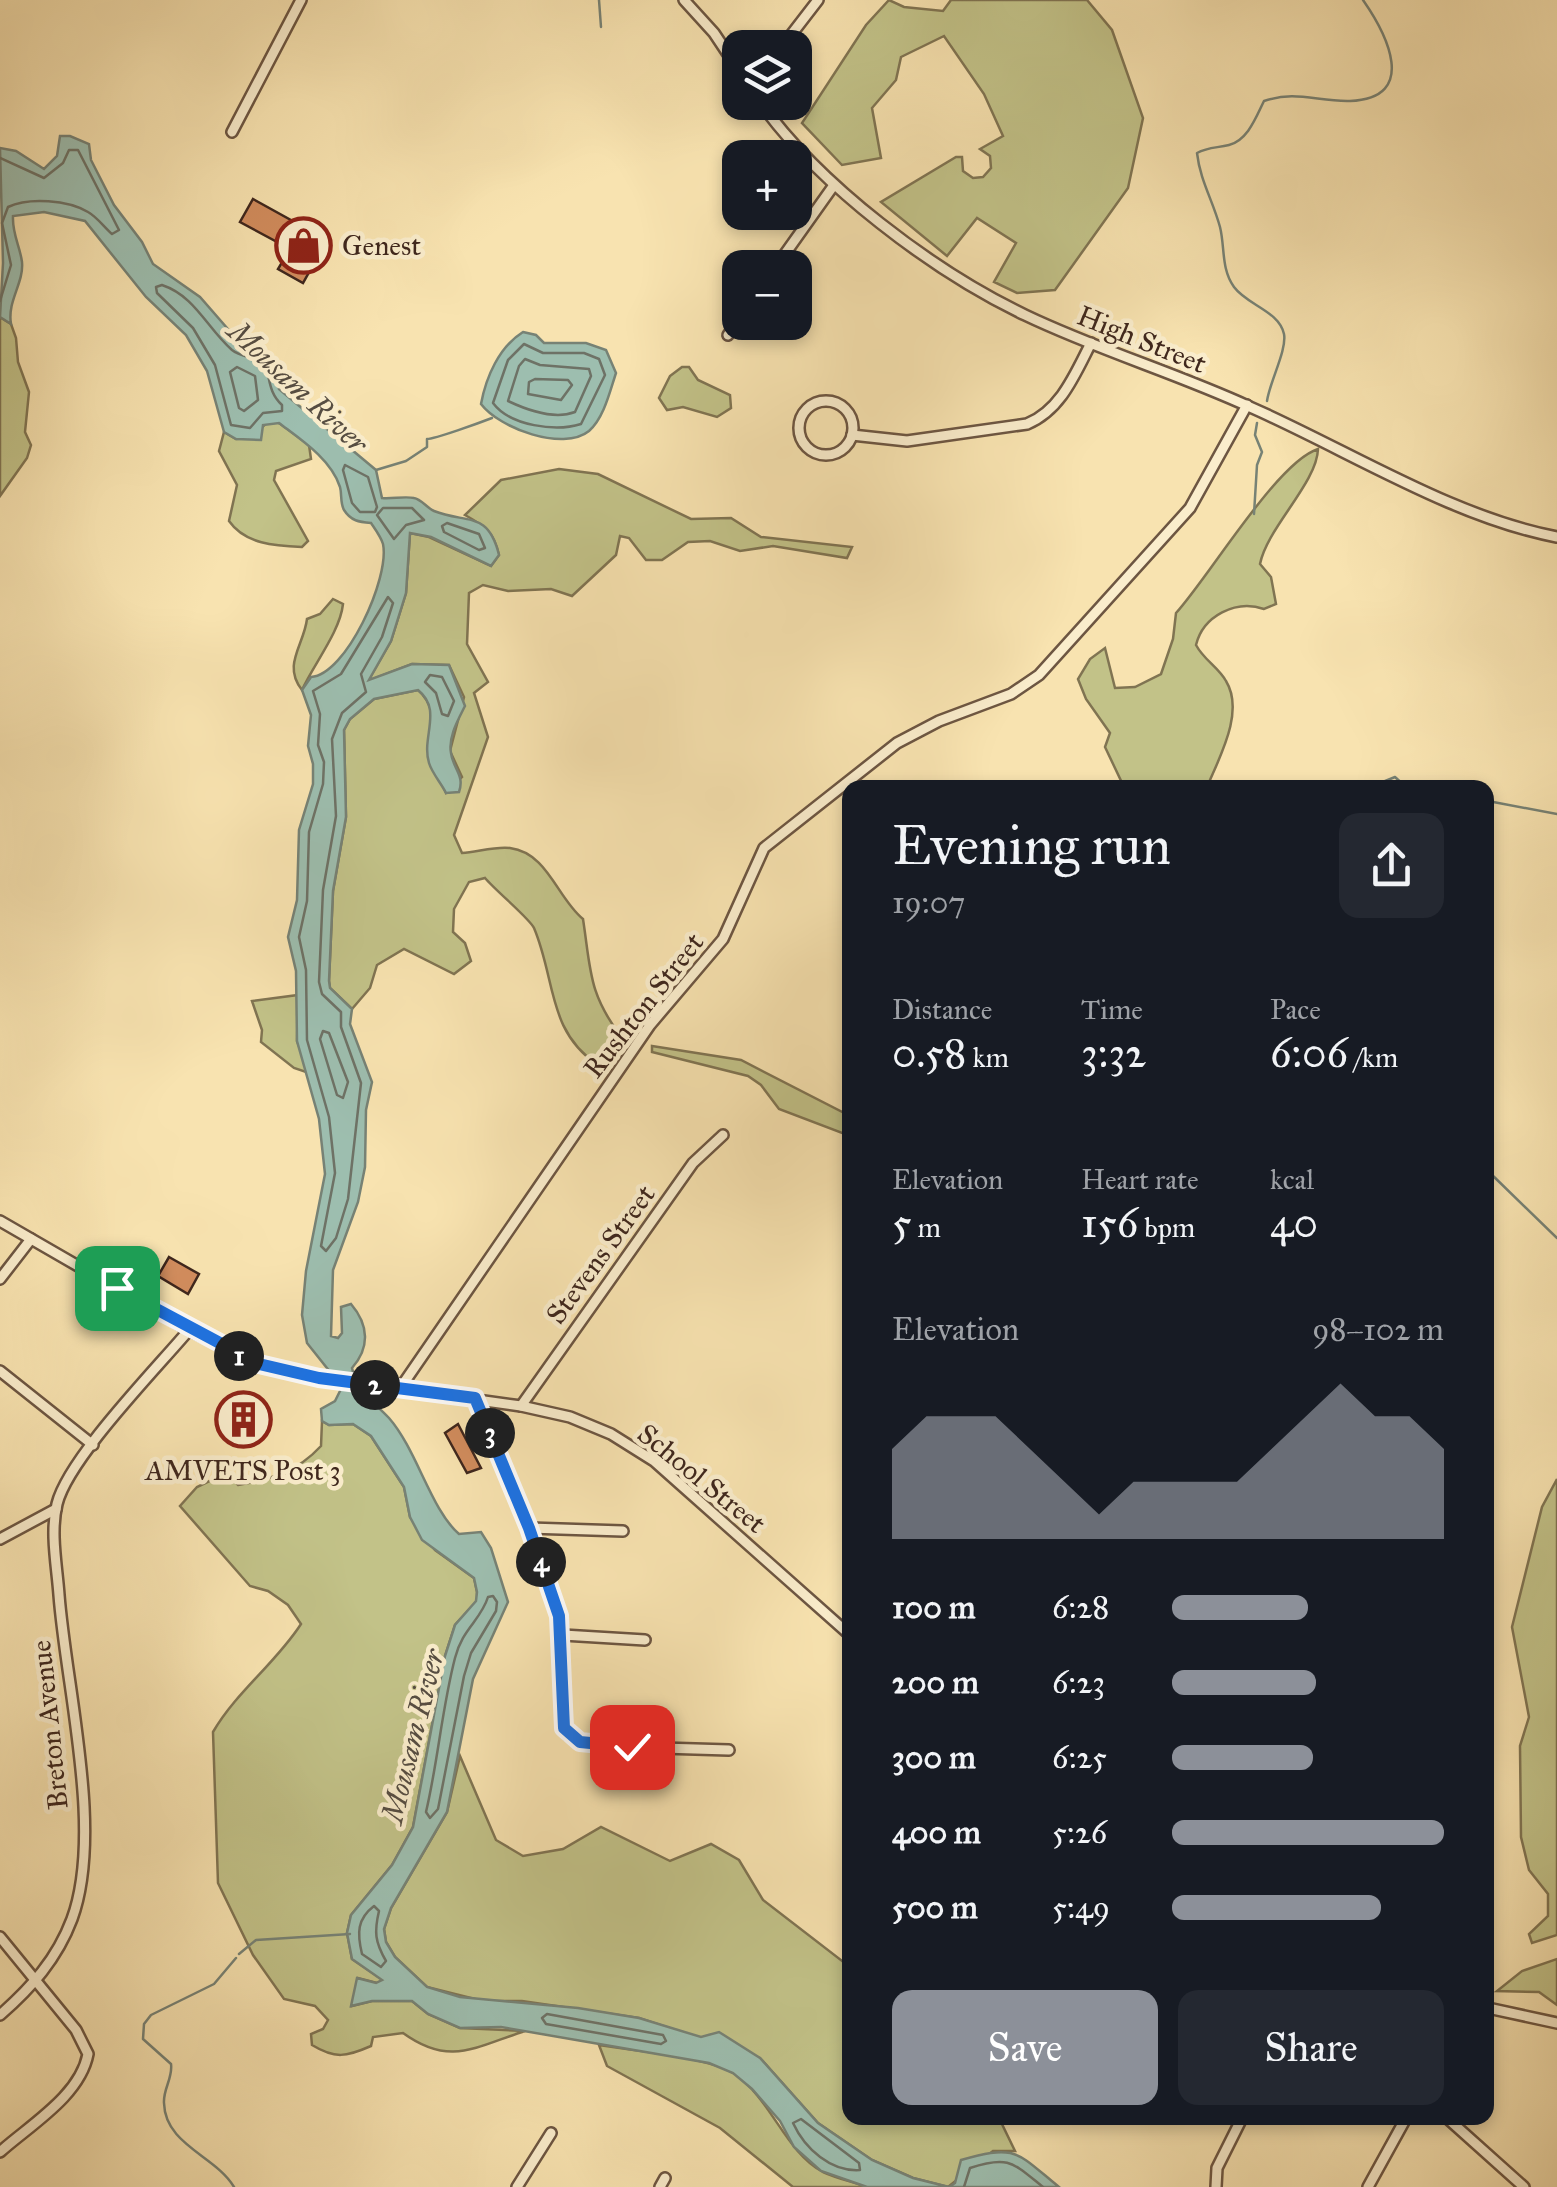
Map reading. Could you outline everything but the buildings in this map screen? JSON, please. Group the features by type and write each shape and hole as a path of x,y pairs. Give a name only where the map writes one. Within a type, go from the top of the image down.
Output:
{"street":[{"path":"232,132 301,0"},
{"path":"684,0 722,45"},
{"path":"795,30 818,0"},
{"name":"High Street","path":"774,120 834,184 970,284 1020,313 1247,406 1464,507 1557,537"},
{"path":"788,250 834,184"},
{"path":"852,435 908,441 1027,424 1060,399 1091,343"},
{"path":"830,401 848,413 852,435 836,453 816,454 803,443 800,421 813,404 830,401"},
{"name":"Rushton Street","path":"850,780 897,743 939,721 1011,694 1039,675 1184,517 1247,406"},
{"name":"Rushton Street","path":"401,1388 650,1024 723,939 764,848 842,786"},
{"name":"Stevens Street","path":"521,1406 684,1174 723,1135"},
{"name":"School Street","path":"0,1221 189,1330 259,1364 335,1380 521,1406 591,1425 654,1461 842,1628"},
{"path":"0,1279 30,1239"},
{"path":"0,1539 56,1510 61,1492 93,1445 189,1330"},
{"path":"0,1371 93,1445"},
{"path":"475,1398 529,1528 563,1635 564,1724 571,1738 594,1746 729,1750"},
{"name":"Breton Avenue","path":"0,2015 36,1981 73,1916 82,1851 81,1784 64,1662 56,1510"},
{"path":"529,1528 623,1531"},
{"path":"563,1635 644,1640"},
{"path":"0,1937 88,2049 84,2070 71,2088 0,2152"},
{"path":"1494,2009 1557,2022"},
{"path":"1216,2187 1218,2168 1239,2125"},
{"path":"1368,2187 1402,2125"},
{"path":"1454,2125 1524,2187"},
{"path":"516,2187 551,2133"}],"green space":[{"path":"889,0 904,7 943,11 951,0 1087,0 1112,30 1143,118 1128,188 1055,290 1017,293 994,282 1016,243 977,218 947,256 881,202 956,157 962,157 963,171 973,178 983,177 991,168 990,156 980,149 1003,136 984,94 944,36 901,57 896,80 872,108 881,158 842,165 802,123 812,120 812,108 866,25"},
{"path":"0,317 11,324 16,338 18,362 29,392 25,432 31,445 27,458 0,496"},
{"path":"689,367 698,380 730,395 731,408 717,417 683,407 667,410 659,398 670,376"},
{"path":"269,421 279,423 309,445 311,459 276,471 274,480 308,541 302,547 252,539 229,521 237,485 219,451 224,432 236,439 250,438"},
{"path":"1318,449 1310,476 1264,550 1260,564 1271,577 1276,604 1264,609 1243,606 1222,612 1206,626 1196,645 1226,681 1233,707 1228,735 1210,780 1121,780 1105,747 1110,733 1086,699 1078,679 1090,659 1105,648 1115,688 1135,687 1161,674 1173,639 1176,613 1264,497 1301,458"},
{"path":"559,469 598,474 691,519 731,518 761,537 852,547 847,558 773,546 740,551 710,541 688,542 662,560 646,560 629,538 620,536 616,555 572,596 551,589 508,591 483,585 469,593 467,644 488,682 474,693 488,737 454,835 462,853 510,848 534,858 583,919 597,994 622,1038 604,1064 598,1065 570,1037 561,1020 534,928 485,878 469,882 454,909 453,932 465,943 471,961 454,974 404,949 377,965 370,988 352,1009 330,988 329,981 333,891 346,817 344,730 350,719 374,699 418,690 431,711 446,793 462,777 450,751 464,697 449,665 412,664 368,681 391,641 406,593 410,533 429,537 491,566 499,555 491,535 465,515 501,480"},
{"path":"333,599 343,604 341,615 302,690 296,681 294,663 307,619 320,614"},
{"path":"298,995 297,1041 309,1073 294,1068 261,1042 262,1030 252,1001"},
{"path":"652,1046 741,1060 842,1112 842,1133 779,1109 761,1085 748,1076 652,1052"},
{"path":"322,1421 329,1425 353,1424 371,1436 404,1487 410,1517 435,1550 474,1578 477,1592 477,1601 455,1625 445,1656 413,1827 392,1865 351,1915 347,1933 352,1959 383,1980 377,1983 358,1978 352,2006 372,2001 412,2001 428,2014 460,2028 525,2031 477,2048 449,2052 403,2033 373,2037 371,2046 347,2054 327,2053 312,2045 311,2034 323,2029 328,2020 315,2006 284,1999 253,1955 218,1883 213,1732 301,1624 288,1605 268,1591 250,1586 180,1506 197,1487 226,1473 238,1485 293,1468 321,1446"},
{"path":"1557,1479 1557,1935 1532,1943 1529,1934 1548,1916 1548,1894 1529,1870 1521,1837 1520,1746 1529,1717 1512,1627 1542,1507"},
{"path":"460,1756 496,1840 523,1856 563,1849 601,1827 670,1861 711,1844 739,1860 763,1900 842,1961 842,2125 1002,2125 1015,2151 993,2151 948,2187 913,2178 872,2160 818,2123 760,2058 639,2018 522,2001 483,2001 427,1987 395,1957 384,1929 391,1908 447,1812"},
{"path":"1557,1959 1557,2005 1539,1992 1497,1991 1522,1971"},
{"path":"599,2045 689,2058 735,2074 759,2097 810,2163 828,2174 867,2187 793,2187 720,2128 607,2066"}],"water":[{"path":"60,136 89,144 91,160 114,205 153,264 200,297 241,344 267,354 276,365 279,389 376,470 382,498 414,498 434,511 474,521 489,531 499,555 491,566 431,537 410,533 406,593 391,641 369,680 412,664 449,665 465,706 450,747 461,781 459,792 446,793 430,767 429,706 418,690 374,699 350,719 344,730 346,817 333,891 329,981 330,988 352,1009 350,1024 372,1082 358,1202 333,1270 331,1336 338,1338 342,1333 341,1307 351,1304 365,1336 362,1353 352,1368 358,1384 399,1431 449,1523 459,1534 481,1532 491,1548 508,1602 473,1679 447,1812 391,1908 384,1929 386,1942 395,1957 427,1987 460,1997 639,2018 701,2037 719,2032 760,2058 818,2123 872,2160 913,2178 949,2187 867,2187 821,2171 794,2147 780,2121 752,2089 733,2073 709,2063 501,2027 460,2028 428,2014 412,2001 372,2001 351,2006 357,1978 376,1983 382,1980 352,1959 347,1933 351,1915 392,1865 413,1827 445,1656 455,1625 476,1601 477,1592 474,1578 422,1540 410,1517 404,1487 371,1436 353,1424 329,1425 322,1421 321,1409 335,1401 342,1387 307,1343 302,1315 306,1271 325,1174 319,1119 297,1041 296,971 288,937 297,900 299,830 313,784 308,746 311,715 302,690 311,677 338,660 363,622 380,579 383,544 371,523 349,517 336,477 322,459 279,423 263,425 261,440 236,439 224,432 207,371 186,335 146,297 85,221 44,212 13,216 22,270 11,308 11,324 0,317 0,148 16,151 44,169 57,156"},
{"path":"523,332 536,335 544,343 586,343 606,350 616,373 603,412 589,431 564,439 532,434 502,421 481,404 495,364"},
{"path":"1005,2152 1024,2159 1059,2187 949,2187 955,2183 961,2160"}],"waterway":[{"path":"599,0 601,27"},
{"path":"1267,401 1284,334 1276,319 1240,293 1230,280 1220,227 1197,153 1236,142 1251,127 1264,101 1297,96 1350,101 1372,97 1385,89 1391,76 1391,62 1381,29 1363,0"},
{"path":"376,470 406,461 427,447 427,439 492,418"},
{"path":"1254,514 1257,465 1262,452 1255,435 1257,423"},
{"path":"1388,780 1398,780"},
{"path":"1494,802 1557,814"},
{"path":"1494,1177 1557,1238"},
{"path":"239,1954 256,1940 350,1934"},
{"path":"234,2187 173,2129 164,2103 171,2064 143,2039 144,2024 151,2015 214,1984 236,1958"}],"place":[{"name":"Genest","path":"303,245"},
{"name":"AMVETS Post 3","path":"243,1419"}],"route":[{"path":"117,1288 189,1330 259,1364 319,1378 475,1398 529,1528 559,1616 563,1635 564,1728 571,1738 594,1746 632,1747"}],"water label":[{"name":"Mousam River","path":"298,387"},
{"name":"Mousam River","path":"413,1736"}]}
